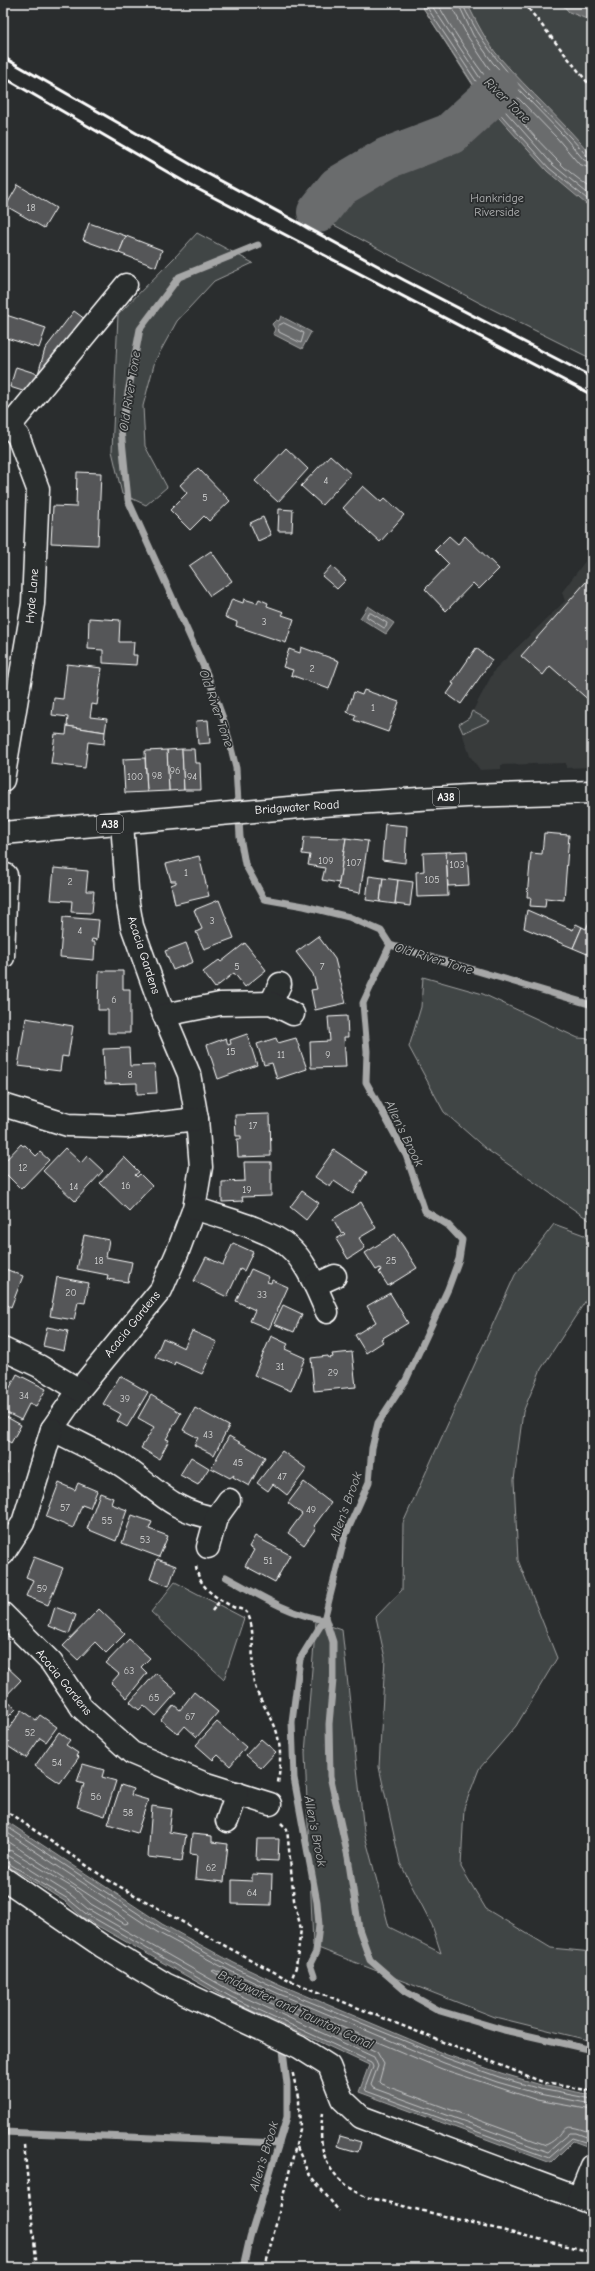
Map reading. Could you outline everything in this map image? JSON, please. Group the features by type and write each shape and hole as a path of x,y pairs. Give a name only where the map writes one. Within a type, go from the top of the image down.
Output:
{"street":[{"path":"7,423 126,286"},
{"name":"Hyde Lane","path":"3,780 33,604 38,489 18,436 7,423"},
{"name":"Bridgwater Road","path":"3,833 218,813 301,807 467,796 592,792"},
{"name":"Acacia Gardens","path":"3,1554 23,1523 52,1429 79,1390 161,1290 178,1251 194,1208 201,1167 197,1119 189,1074 164,1015 132,926 128,903 122,823"},
{"path":"3,957 6,875"},
{"path":"164,1015 275,994 293,1014"},
{"path":"3,1105 68,1125 126,1127 197,1119"},
{"path":"194,1208 269,1235 288,1246 304,1264 327,1312"},
{"path":"315,1285 335,1276"},
{"path":"3,1349 39,1366 79,1390"},
{"path":"52,1429 119,1464 163,1498 199,1516 216,1518"},
{"path":"208,1547 216,1518 230,1500"},
{"name":"Acacia Gardens","path":"3,1614 51,1662 82,1708 132,1753 203,1782 270,1804"},
{"path":"227,1821 237,1794"},
{"path":"3,1878 96,1942 165,1984 290,2044 329,2066 342,2099 360,2117 586,2201 592,2166"}],"path":[{"path":"524,3 592,88"},
{"path":"208,1547 197,1546 196,1568 201,1583 208,1592 246,1611 251,1622 251,1661 255,1691 272,1720 278,1736 280,1751 278,1784 270,1804 268,1814 279,1820 287,1829 294,1900 301,1929 296,1967 291,1981"},
{"path":"212,1611 221,1599"},
{"path":"3,1809 108,1880 227,1948 291,1981 545,2083 592,2091"},
{"path":"265,2268 300,2130 300,2101 291,2069 290,2044"},
{"path":"324,2109 320,2132 324,2158 347,2188 366,2197 592,2252"},
{"path":"24,2145 37,2268"},
{"path":"296,2146 308,2173 339,2211"}],"shaded area":[{"path":"592,552 592,767 566,768 566,763 501,765 501,769 480,770 470,756 459,724 469,718 495,669 565,601 562,592"}],"green space":[{"name":"Hankridge Riverside","path":"420,3 592,3 592,359 478,302 321,218 321,188 334,169 430,135 467,109 478,93"},
{"path":"197,233 253,263 214,281 177,321 155,361 143,406 145,446 167,487 146,505 122,494 112,451 118,315"},
{"path":"472,711 490,721 463,733 459,724 469,718"},
{"path":"423,977 483,994 578,1038 592,1039 592,1222 486,1149 444,1112 409,1047 421,1007"},
{"path":"554,1224 584,1235 592,1245 592,1291 541,1369 523,1412 514,1480 518,1560 557,1658 516,1726 479,1769 464,1808 461,1867 486,1909 551,1948 592,1952 592,2041 495,2017 313,1946 305,1753 316,1621 342,1630 364,1832 389,1927 441,1953 432,1925 400,1863 379,1767 385,1658 376,1617 402,1590 403,1523 515,1275"},
{"path":"175,1582 244,1618 224,1679 151,1612"}],"water":[{"name":"River Tone","path":"420,3 467,3 495,52 592,156 592,209 547,171 499,118 479,93"},
{"path":"561,3 592,3 592,21 569,12"},
{"path":"281,316 311,332 302,349 273,334 275,329 272,324 276,320 279,321"},
{"path":"368,606 394,623 386,634 360,618"},
{"name":"Bridgwater and Taunton Canal","path":"3,1819 162,1924 234,1963 281,1985 447,2055 541,2085 592,2095 592,2148 573,2141 551,2163 359,2092 369,2065 229,2000 82,1917 66,1902 3,1863"}],"building":[{"path":"18,185 56,208 44,228 6,206"},
{"path":"89,223 126,236 119,253 83,240"},
{"path":"126,236 162,250 156,267 119,253"},
{"path":"74,311 89,322 32,394 10,387 16,367 38,374 45,349"},
{"path":"3,314 46,328 39,348 3,337"},
{"path":"286,448 308,469 278,502 255,481"},
{"path":"330,455 351,474 322,505 301,486"},
{"path":"198,468 230,501 209,521 204,516 190,530 170,510 187,493 180,485"},
{"path":"77,472 101,473 98,545 51,543 53,506 76,507"},
{"path":"363,486 381,502 385,498 404,515 380,542 343,508"},
{"path":"279,509 293,510 292,531 278,531"},
{"path":"263,517 271,535 258,541 250,523"},
{"path":"449,536 458,544 465,536 499,569 479,589 473,583 446,611 425,589 449,564 435,550"},
{"path":"211,551 232,581 210,596 189,566"},
{"path":"331,566 346,580 337,589 322,576"},
{"path":"592,575 592,703 550,666 543,675 521,656"},
{"path":"232,599 243,603 244,599 257,603 259,599 268,603 267,606 284,612 282,615 294,619 286,643 236,626 237,622 225,617"},
{"path":"89,618 120,620 119,642 134,642 133,655 137,655 136,665 103,663 103,650 88,649"},
{"path":"301,647 339,661 329,689 291,675 293,670 283,667 289,649 300,653"},
{"path":"476,648 492,660 461,704 447,694 454,684 452,683"},
{"path":"67,664 102,668 97,705 92,704 90,717 107,719 105,732 67,726 68,717 52,715 54,698 63,699"},
{"path":"364,690 399,702 388,732 354,720 356,715 347,712 354,692 362,695"},
{"path":"208,720 210,743 198,744 196,721"},
{"path":"67,726 105,732 104,744 88,742 85,768 51,764 55,734 66,735"},
{"path":"182,749 184,790 169,791 167,750"},
{"path":"182,749 194,749 195,763 200,763 201,790 184,790"},
{"path":"167,750 169,791 147,792 145,751"},
{"path":"145,758 147,792 125,793 123,759"},
{"path":"385,824 407,826 405,863 382,860"},
{"path":"544,833 569,835 564,900 546,898 545,907 530,906 531,897 527,897 531,853 542,854"},
{"path":"304,837 346,838 339,883 322,880 325,868 308,865 310,855 302,854"},
{"path":"346,838 368,841 360,893 338,889"},
{"path":"467,851 469,885 448,886 446,852"},
{"path":"446,852 448,896 417,897 416,872 424,871 423,853"},
{"path":"199,856 209,896 175,904 171,885 176,883 176,881 171,881 166,864"},
{"path":"54,868 88,871 86,891 94,891 92,913 71,912 72,901 51,900"},
{"path":"369,876 383,878 380,902 366,900"},
{"path":"383,878 398,880 395,904 380,902"},
{"path":"398,880 413,882 410,906 395,904"},
{"path":"219,900 234,938 204,949 196,932 202,929 194,910"},
{"path":"527,910 573,930 576,924 582,927 573,948 524,928"},
{"path":"63,917 99,920 97,940 92,939 91,942 95,942 94,960 60,957"},
{"path":"589,922 592,924 592,956 573,948 582,927 586,929"},
{"path":"318,936 335,959 346,1003 315,1010 311,990 317,989 313,974 296,952"},
{"path":"186,943 193,962 173,970 165,951"},
{"path":"245,943 266,970 245,987 234,973 215,988 203,972 219,960 221,962"},
{"path":"99,971 123,971 123,989 130,989 130,1033 108,1033 108,1010 98,1010"},
{"path":"347,1016 348,1037 344,1037 346,1067 311,1068 310,1042 330,1041 328,1017"},
{"path":"26,1018 73,1026 68,1057 62,1056 60,1071 18,1066"},
{"path":"247,1034 257,1065 218,1079 207,1045 226,1038 228,1045 231,1044 230,1040"},
{"path":"276,1038 278,1043 296,1038 307,1069 277,1079 272,1063 264,1065 257,1044"},
{"path":"129,1048 130,1066 155,1065 157,1093 137,1094 137,1083 105,1084 103,1049"},
{"path":"270,1114 271,1156 238,1157 237,1139 241,1139 241,1136 236,1136 235,1115"},
{"path":"21,1144 23,1146 25,1145 36,1156 40,1152 49,1160 21,1189 3,1171 3,1163"},
{"path":"65,1148 81,1163 87,1156 103,1171 75,1201 43,1171"},
{"path":"334,1150 367,1172 353,1194 334,1181 330,1187 315,1177"},
{"path":"124,1157 139,1172 135,1175 137,1177 140,1174 152,1186 129,1211 100,1183"},
{"path":"244,1162 271,1162 271,1196 242,1197 243,1201 222,1202 222,1182 245,1181"},
{"path":"302,1191 319,1203 306,1220 290,1207"},
{"path":"361,1202 376,1228 359,1238 365,1248 348,1259 336,1239 345,1234 343,1232 341,1233 333,1219"},
{"path":"395,1234 417,1268 388,1286 379,1272 381,1270 380,1268 376,1270 365,1253"},
{"path":"84,1235 109,1240 106,1257 132,1262 128,1282 107,1279 108,1275 77,1269"},
{"path":"233,1243 253,1252 244,1271 240,1269 227,1297 194,1281 206,1257 223,1265"},
{"path":"3,1268 23,1276 11,1307 3,1303"},
{"path":"251,1269 269,1277 267,1282 271,1283 272,1280 288,1287 269,1329 250,1321 255,1310 236,1301"},
{"path":"57,1277 89,1283 85,1303 78,1302 74,1320 50,1316"},
{"path":"390,1293 408,1323 381,1339 383,1342 366,1353 355,1335 376,1322 367,1306"},
{"path":"283,1305 302,1314 294,1332 274,1324"},
{"path":"47,1327 68,1331 64,1351 43,1346"},
{"path":"192,1331 217,1342 202,1374 175,1362 174,1365 155,1357 163,1338 184,1348"},
{"path":"271,1336 288,1344 285,1349 305,1358 291,1391 254,1375"},
{"path":"352,1352 356,1387 314,1391 311,1358 328,1356 329,1358 333,1357 332,1354"},
{"path":"17,1374 46,1389 36,1407 29,1404 21,1420 3,1411 3,1401"},
{"path":"120,1376 148,1392 127,1427 117,1421 121,1414 103,1404"},
{"path":"151,1395 181,1413 166,1439 169,1440 159,1459 141,1448 154,1427 138,1418"},
{"path":"195,1408 229,1426 214,1455 194,1445 198,1438 183,1430"},
{"path":"3,1415 21,1425 11,1443 3,1438"},
{"path":"229,1436 265,1457 249,1486 233,1477 234,1475 230,1478 211,1468"},
{"path":"282,1451 307,1469 287,1495 273,1484 268,1491 257,1483"},
{"path":"4,1452 7,1473 4,1474 7,1494 3,1494"},
{"path":"191,1457 209,1468 198,1485 180,1475"},
{"path":"304,1482 331,1503 314,1526 316,1528 304,1545 288,1533 302,1514 288,1503"},
{"path":"59,1483 75,1490 78,1483 97,1491 90,1508 82,1505 73,1528 46,1517"},
{"path":"100,1493 113,1498 111,1504 127,1510 116,1541 87,1529"},
{"path":"132,1515 152,1522 149,1529 168,1536 159,1557 122,1543"},
{"path":"255,1536 290,1555 275,1582 245,1566 254,1550 249,1547"},
{"path":"34,1557 63,1568 48,1605 26,1596 33,1580 26,1577"},
{"path":"157,1559 176,1566 169,1586 150,1579"},
{"path":"55,1607 76,1615 69,1634 49,1626"},
{"path":"99,1609 125,1634 106,1653 95,1642 78,1660 63,1646"},
{"path":"129,1639 150,1658 141,1667 147,1673 127,1698 111,1683 119,1674 106,1663"},
{"path":"6,1666 21,1680 4,1698 16,1709 3,1722 3,1669"},
{"path":"156,1673 177,1692 156,1716 144,1705 139,1710 130,1702"},
{"path":"194,1692 218,1712 197,1737 185,1726 178,1734 161,1720 174,1705 180,1710"},
{"path":"22,1710 36,1720 40,1715 57,1727 46,1742 40,1738 26,1758 3,1743 3,1737"},
{"path":"217,1722 246,1747 230,1766 218,1755 213,1760 196,1745"},
{"path":"59,1732 70,1740 66,1745 78,1753 76,1756 79,1757 60,1783 35,1766"},
{"path":"261,1739 276,1752 261,1768 246,1755"},
{"path":"83,1764 104,1770 102,1777 116,1781 105,1816 77,1807 84,1784 77,1782"},
{"path":"121,1785 133,1789 131,1795 148,1800 137,1833 108,1824"},
{"path":"152,1806 172,1809 169,1832 186,1835 182,1861 148,1857"},
{"path":"192,1834 212,1836 212,1842 228,1844 224,1882 195,1879 197,1855 190,1854"},
{"path":"257,1839 279,1839 278,1861 256,1860"},
{"path":"252,1874 272,1875 271,1905 232,1904 232,1880 252,1881"},
{"path":"340,2136 361,2142 358,2152 337,2146"}],"waterway":[{"name":"Old River Tone","path":"318,212 338,187 387,158 450,134 498,90"},
{"name":"Old River Tone","path":"258,245 179,277 140,329 121,430 128,500 207,674 225,724 236,768 240,837 245,864 264,899 304,906 349,917 381,931 390,945 592,1005"},
{"name":"Allen's Brook","path":"314,1976 310,1964 316,1952 319,1925 317,1902 294,1778 292,1722 300,1659 324,1620 345,1536 369,1482 372,1448 378,1423 406,1380 448,1289 459,1259 462,1240 448,1225 425,1211 406,1155 366,1082 367,1051 363,1003 390,945"},
{"path":"226,1577 285,1608 324,1620"},
{"path":"325,1617 333,1642 333,1680 329,1724 330,1776 348,1857 359,1929 370,1960 408,1993 440,2011 504,2030 592,2050"},
{"name":"Allen's Brook","path":"243,2268 250,2237 287,2117 287,2084 283,2050"},
{"path":"3,2132 279,2143"}],"railway":[{"path":"3,57 199,169 404,280 592,377"},
{"path":"3,77 190,185 592,395"}]}
